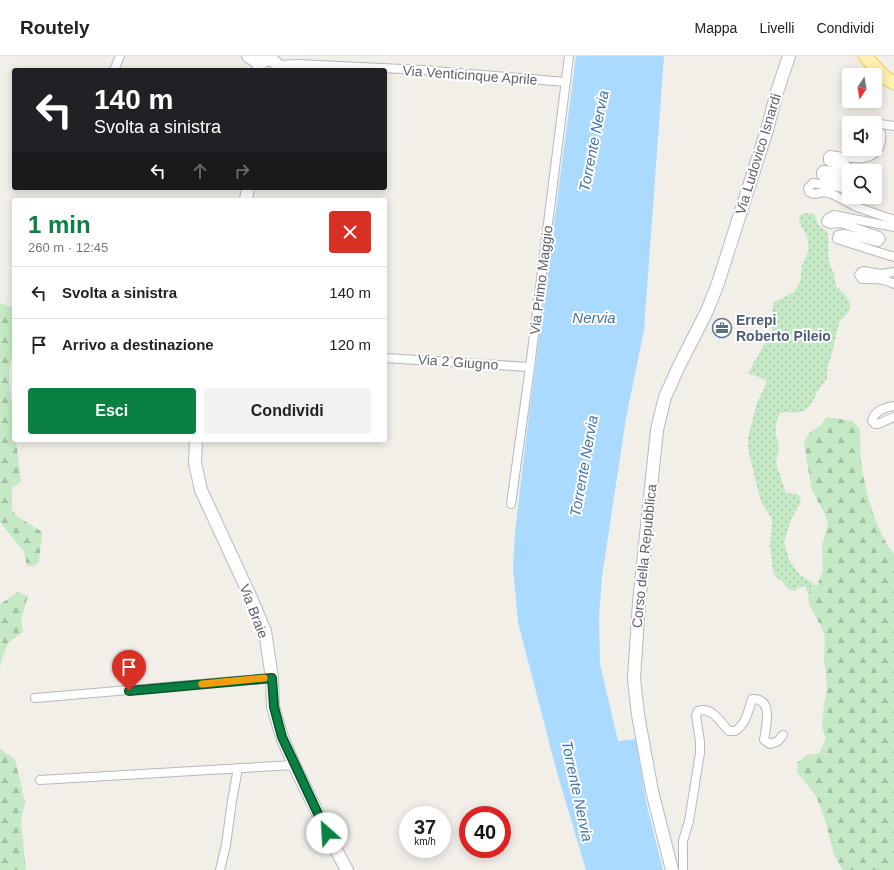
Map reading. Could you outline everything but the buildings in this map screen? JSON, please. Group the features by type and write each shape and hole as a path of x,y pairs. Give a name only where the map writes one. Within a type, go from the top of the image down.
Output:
{"main road":[{"path":"248,56 259,67 264,60 270,60 278,63"},
{"name":"Via Ludovico Isnardi","path":"727,253 767,130 777,92 789,56"},
{"path":"865,56 883,76 894,83"},
{"name":"Corso della Repubblica","path":"672,870 652,791 638,715 634,679 639,602 657,430 666,397 679,366 707,311 727,253"},
{"name":"Via Braie","path":"196,442 195,463 201,490 265,631 272,678 274,707 282,737 294,765 347,870"}],"street":[{"path":"115,68 120,56"},
{"name":"Via Primo Maggio","path":"511,504 530,367 569,56"},
{"name":"Via Venticinque Aprile","path":"278,63 381,68"},
{"name":"Via Venticinque Aprile","path":"387,68 566,82"},
{"path":"882,124 894,126"},
{"path":"869,156 861,158 830,155 828,158 829,162 846,165 848,167 848,171 823,170 821,175 844,180 846,183 845,187 843,189 813,184 808,188 809,192 814,194 824,192 832,194 857,207 894,220"},
{"path":"894,227 834,215 828,218 826,222 830,224 841,224 880,237 881,240 878,242 844,234 838,235 838,239 894,257"},
{"path":"894,272 881,274 863,271 859,275 862,279 876,279 894,284"},
{"name":"Via 2 Giugno","path":"387,358 530,367"},
{"path":"894,406 877,412 872,421 875,424 878,424 894,417"},
{"path":"35,698 272,678"},
{"path":"683,870 683,841 689,821 700,753 696,715 698,712 702,710 708,712 718,718 729,731 735,731 740,728 745,720 752,700 758,699 762,702 767,713 764,740 770,744 778,741 783,735"},
{"path":"40,780 294,765"},
{"path":"220,870 226,845 238,768"}],"green space":[{"path":"805,213 814,214 818,225 827,232 829,261 834,274 835,283 848,299 850,306 848,313 839,323 827,368 827,379 807,408 798,413 785,412 779,414 776,425 776,435 779,446 776,463 786,493 797,494 801,499 800,504 791,519 784,542 789,559 795,569 799,574 817,586 808,593 805,586 800,587 795,591 789,589 776,577 773,571 770,546 772,523 771,517 761,502 748,449 748,437 757,403 767,382 764,379 748,373 772,331 771,319 774,302 793,293 800,283 802,265 809,249 807,237 799,221 800,215"},
{"path":"0,303 12,307 12,359 9,368 9,377 12,404 12,442 16,442 21,482 12,488 12,510 17,516 42,532 39,562 34,566 27,566 24,552 0,522"},
{"path":"827,417 852,421 860,429 862,465 869,501 877,524 886,543 894,554 894,870 843,870 834,855 825,819 816,796 797,772 797,763 807,755 819,753 826,739 822,727 827,691 824,661 825,637 821,626 809,605 808,593 817,586 823,570 822,546 828,523 824,512 812,491 804,443 809,433 820,426"},
{"path":"18,592 28,596 21,620 23,632 8,643 1,662 0,670 0,604"},
{"path":"0,749 15,759 25,803 21,821 26,870 0,870"}],"water":[{"name":"Nervia","path":"576,56 664,56 644,330 626,418 602,577 599,617 600,664 618,741 636,739 646,802 663,870 586,870 556,769 518,622 513,568 515,532"}],"slow traffic":[{"path":"202,684 264,678"}],"place":[{"name":"Errepi Roberto Pileio","path":"722,328"}],"route":[{"path":"129,691 255,678 272,678 274,707 282,737 327,833"}],"water label":[{"name":"Torrente Nervia","path":"594,141"},
{"name":"Torrente Nervia","path":"584,466"},
{"name":"Torrente Nervia","path":"577,791"}]}
